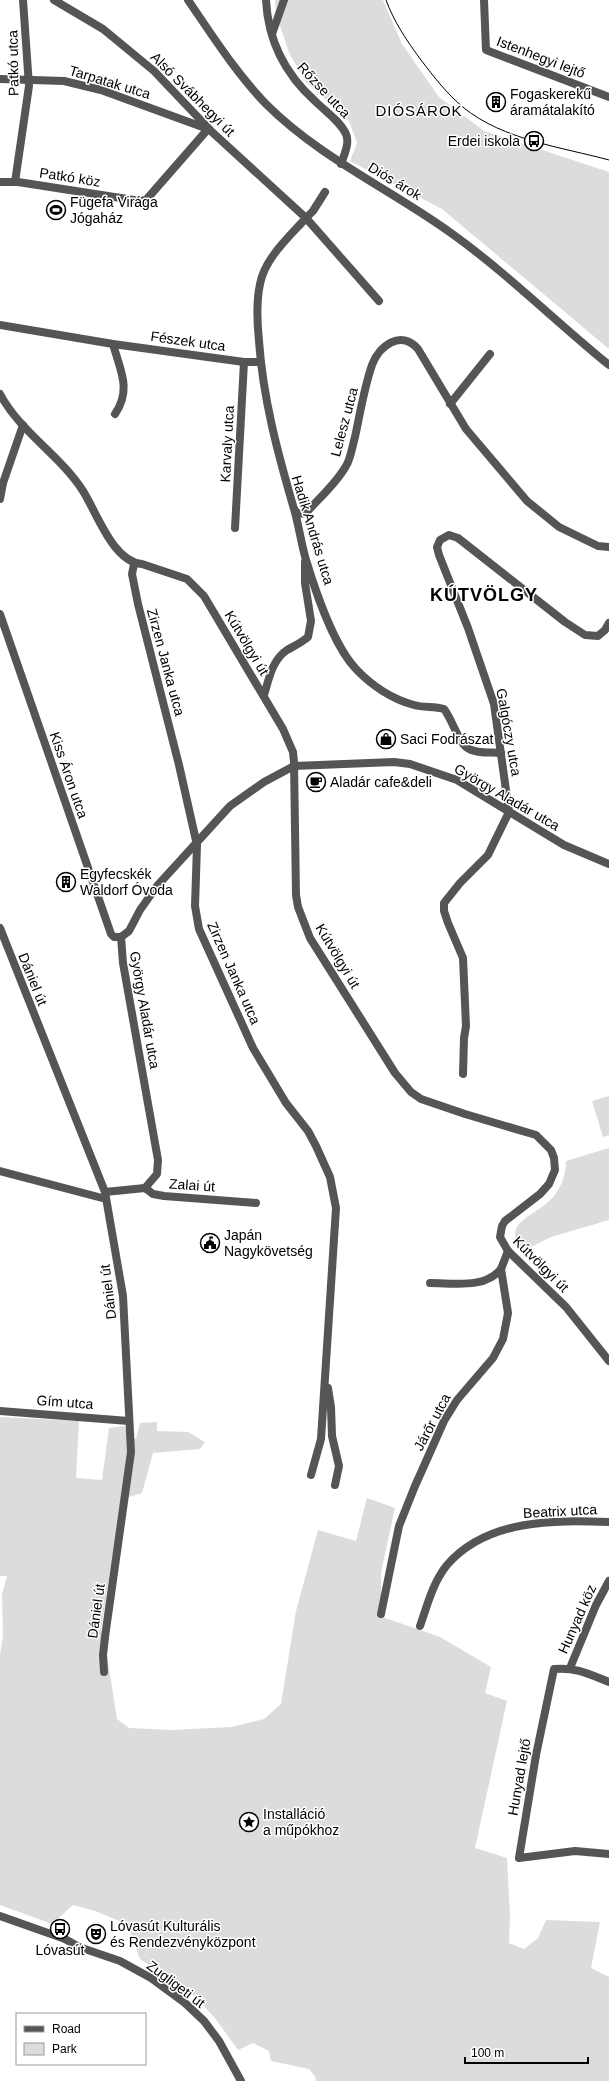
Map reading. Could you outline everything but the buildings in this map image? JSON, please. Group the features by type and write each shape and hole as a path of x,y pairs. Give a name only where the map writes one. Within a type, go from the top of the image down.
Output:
{"street":[{"name":"Patkó utca","path":"15,182 29,79 23,0"},
{"name":"Alsó Svábhegyi út","path":"54,0 113,36 162,78 208,129 306,218 379,301"},
{"name":"Diós árok","path":"188,0 244,78 266,103 297,131 341,164 404,201 457,237 490,263 609,365"},
{"name":"Rőzse utca","path":"266,0 272,34 281,60 290,76 302,90 339,123 346,135 347,145 341,164"},
{"path":"272,34 284,0"},
{"name":"Istenhegyi lejtő","path":"484,0 486,50 609,97"},
{"name":"Tarpatak utca","path":"0,79 64,81 96,89 208,129"},
{"name":"Patkó köz","path":"15,182 140,201 146,200 208,129"},
{"path":"0,182 15,182"},
{"path":"306,218 313,211 325,192"},
{"name":"Hadik András utca","path":"306,218 270,260 260,282 257,323 260,362 283,476 295,510 306,559 332,631 345,656 374,686 414,705 444,709 453,721 466,747 479,752 501,753"},
{"name":"Fészek utca","path":"0,325 113,344 244,362 260,362"},
{"name":"Lelesz utca","path":"295,510 297,514 306,513 346,466 372,365 376,357 394,340 401,340 414,344 450,404"},
{"path":"113,344 124,383 121,406 115,414"},
{"path":"490,354 450,404 466,429 514,488 540,514 574,535 598,546 609,547"},
{"name":"Karvaly utca","path":"235,528 244,362"},
{"name":"Kútvölgyi út","path":"0,394 23,426 68,470 83,491 119,553 134,564 178,575 193,584 204,596 264,695 294,752 295,877 298,907 310,938 402,1083 411,1092 431,1103 536,1135 551,1150 554,1158 554,1170 549,1184 540,1194 517,1210 502,1226 500,1237 508,1251 566,1307 609,1361"},
{"path":"0,499 3,483 23,426"},
{"name":"Galgóczy utca","path":"509,812 492,698 468,628 439,555 437,547 440,540 450,535 458,538 565,622 585,635 598,636 605,630 609,623"},
{"path":"264,695 274,663 286,651 300,645 308,637 311,621 305,583 306,559"},
{"name":"Zirzen Janka utca","path":"134,564 132,574 138,604 179,765 197,844 195,906 197,919 204,941 257,1055 286,1103 308,1131 330,1177 334,1193 336,1208 321,1439 311,1475"},
{"name":"Kiss Áron utca","path":"0,614 111,934 114,937 121,937"},
{"name":"György Aladár utca","path":"145,1188 157,1174 158,1160 123,963 121,937 128,931 140,910 157,886 197,844 230,806 264,782 294,766 394,762 410,764 457,780 564,845 609,864"},
{"path":"463,1074 464,1038 466,1026 463,958 448,924 444,911 444,903 460,883 488,855 509,812"},
{"name":"Dániel út","path":"0,928 105,1195 123,1296 131,1452 105,1637 103,1655 104,1672"},
{"name":"Zalai út","path":"0,1171 105,1195 145,1188 153,1194 164,1196 256,1202"},
{"path":"430,1283 482,1282 491,1279 501,1269 508,1251"},
{"name":"Járőr utca","path":"381,1614 399,1526 415,1486 444,1421 457,1400 492,1358 503,1340 508,1312 501,1269"},
{"name":"Zirzen Janka utca","path":"326,1377 331,1407 332,1436 339,1466 335,1485"},
{"name":"Gím utca","path":"0,1411 129,1421"},
{"name":"Beatrix utca","path":"420,1626 435,1584 447,1566 464,1550 486,1537 508,1528 537,1522 609,1522"},
{"name":"Hunyad köz","path":"570,1668 596,1605 609,1581"},
{"path":"570,1668 609,1682"},
{"name":"Hunyad lejtő","path":"570,1668 554,1669 536,1755 519,1858 575,1851 609,1854"},
{"name":"Zugligeti út","path":"0,1916 65,1939 79,1947 120,1961 151,1978 185,2003 204,2022 219,2041 241,2081"}],"green space":[{"path":"275,0 383,0 402,44 439,97 484,131 609,172 609,349 442,209 350,161 357,143 349,121 306,82 290,55 276,14"},
{"path":"609,1096 609,1135 603,1137 592,1101"},
{"path":"609,1148 609,1220 551,1237 521,1252 516,1242 515,1234 517,1228 521,1222 548,1202 559,1189 565,1172 566,1161"},
{"path":"0,1417 79,1421 76,1478 102,1480 109,1428 125,1426 127,1438 136,1439 140,1423 157,1422 157,1431 188,1432 205,1442 200,1449 153,1453 142,1493 122,1499 101,1630 105,1642 117,1719 129,1728 172,1730 231,1727 264,1719 281,1704 296,1611 318,1530 356,1541 367,1498 395,1508 381,1572 381,1604 377,1615 440,1637 491,1667 485,1693 507,1701 475,1848 507,1858 510,1916 509,1943 524,1949 538,1938 546,1920 600,1922 591,1968 609,1977 609,2081 315,2081 316,2078 309,2069 271,2061 269,2051 253,2043 238,2050 215,2018 193,1995 140,1959 127,1924 95,1911 73,1905 52,1924 0,1905 0,1654 3,1636 2,1594 7,1576 0,1576"}],"tram line":[{"path":"386,0 397,24 416,53 441,85 464,108 480,119 515,135 609,160"}],"place":[{"name":"Fogaskerekű áramátalakító","path":"496,102"},
{"name":"Erdei iskola","path":"534,141"},
{"name":"Fügefa Virága Jógaház","path":"56,210"},
{"name":"Saci Fodrászat","path":"386,739"},
{"name":"Aladár cafe&deli","path":"316,782"},
{"name":"Egyfecskék Waldorf Óvoda","path":"66,882"},
{"name":"Japán Nagykövetség","path":"210,1243"},
{"name":"Installáció a műpókhoz","path":"249,1822"},
{"name":"Lóvasút","path":"60,1929"},
{"name":"Lóvasút Kulturális és Rendezvényközpont","path":"96,1934"}],"district":[{"name":"DIÓSÁROK","path":"419,110"},
{"name":"KÚTVÖLGY","path":"484,595"}]}
